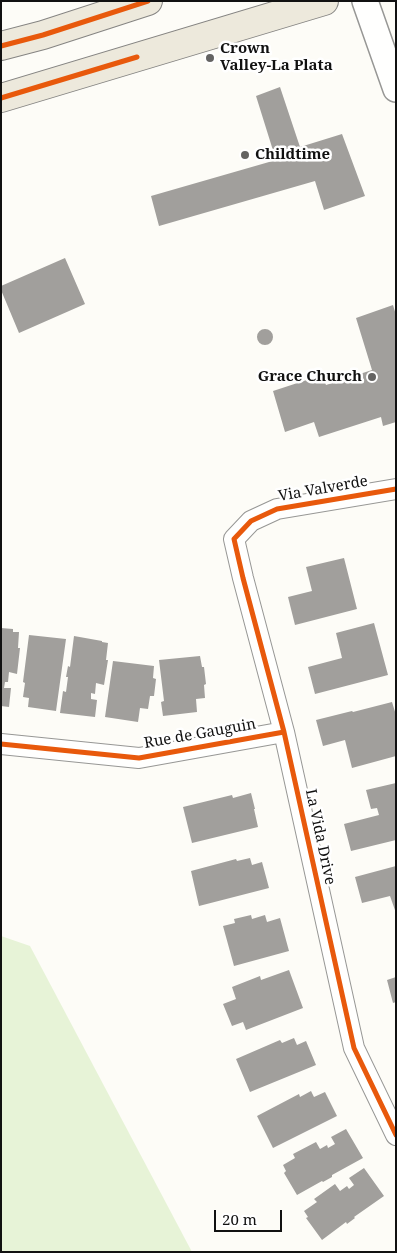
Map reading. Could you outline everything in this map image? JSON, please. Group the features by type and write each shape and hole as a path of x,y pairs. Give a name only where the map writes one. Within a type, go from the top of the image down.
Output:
{"main road":[{"path":"1,46 148,1"},
{"path":"1,98 324,1"}],"street":[{"path":"365,1 396,90"},
{"name":"Via Valverde","path":"234,539 251,521 277,509 396,489"},
{"name":"La Vida Drive","path":"234,539 284,732 354,1048 396,1135"},
{"name":"Rue de Gauguin","path":"1,744 139,758 284,732"}],"green space":[{"path":"1,936 30,946 192,1252 1,1252"}],"building":[{"name":"Childtime","path":"280,87 300,147 342,134 365,196 324,210 315,181 159,226 151,196 276,160 256,96"},
{"path":"65,258 85,304 19,333 1,286"},
{"name":"Grace Church","path":"393,305 396,315 396,422 383,426 381,417 319,437 314,422 285,432 273,391 322,375 326,385 372,370 356,318"},
{"path":"262,329 268,329 273,334 271,343 262,345 257,340 257,334"},
{"path":"344,558 357,609 295,625 288,597 312,591 306,567"},
{"path":"374,623 388,675 315,694 308,667 342,658 336,633"},
{"path":"1,628 13,629 13,632 19,632 18,648 20,648 17,674 9,672 8,682 5,682 4,688 11,688 9,707 1,706"},
{"path":"29,635 66,639 56,711 28,707 29,698 23,697"},
{"path":"74,636 108,643 106,660 108,660 104,685 96,683 95,694 91,693 91,699 97,700 95,717 60,713 63,691 66,692 68,677 66,677 68,666 70,667"},
{"path":"200,656 202,667 204,667 206,684 204,685 205,698 196,699 197,712 163,716 161,702 164,701 159,660"},
{"path":"113,661 154,666 153,678 156,679 154,696 150,696 148,709 140,708 138,722 105,717"},
{"path":"392,702 396,715 396,756 352,768 345,740 323,746 316,720"},
{"path":"396,783 396,840 351,851 344,824 379,815 377,808 371,809 366,790"},
{"path":"251,793 258,827 192,843 183,807 232,795 233,798"},
{"path":"250,858 252,865 262,862 269,888 199,906 191,871 236,859 237,861"},
{"path":"396,866 396,913 390,896 362,903 355,877"},
{"path":"251,915 252,919 265,915 267,922 280,918 289,951 234,966 223,926 235,923 234,919"},
{"path":"289,970 303,1008 246,1030 243,1022 232,1026 223,1004 236,999 232,987 260,976 261,980"},
{"path":"396,977 396,1002 393,1003 387,980"},
{"path":"294,1038 297,1045 306,1041 316,1065 250,1092 236,1059 280,1040 282,1043"},
{"path":"311,1091 314,1097 325,1092 337,1116 273,1148 257,1116 299,1094 300,1097"},
{"path":"346,1129 363,1158 297,1195 284,1173 286,1171 283,1165 295,1158 293,1154 316,1142 320,1149 327,1145 328,1148 335,1144 331,1137"},
{"path":"364,1168 384,1196 322,1240 306,1218 308,1217 304,1211 317,1202 314,1199 335,1184 340,1191 347,1186 349,1189 354,1185 349,1178"}],"cycle path":[{"path":"1,46 43,35 148,1"},
{"path":"1,98 137,57"},
{"path":"396,489 277,509 251,521 234,539 284,732 354,1048 396,1135"},
{"path":"1,744 139,758 284,732"}],"place":[{"name":"Crown Valley-La Plata","path":"210,58"},
{"name":"Childtime","path":"245,155"},
{"name":"Grace Church","path":"372,377"}]}
